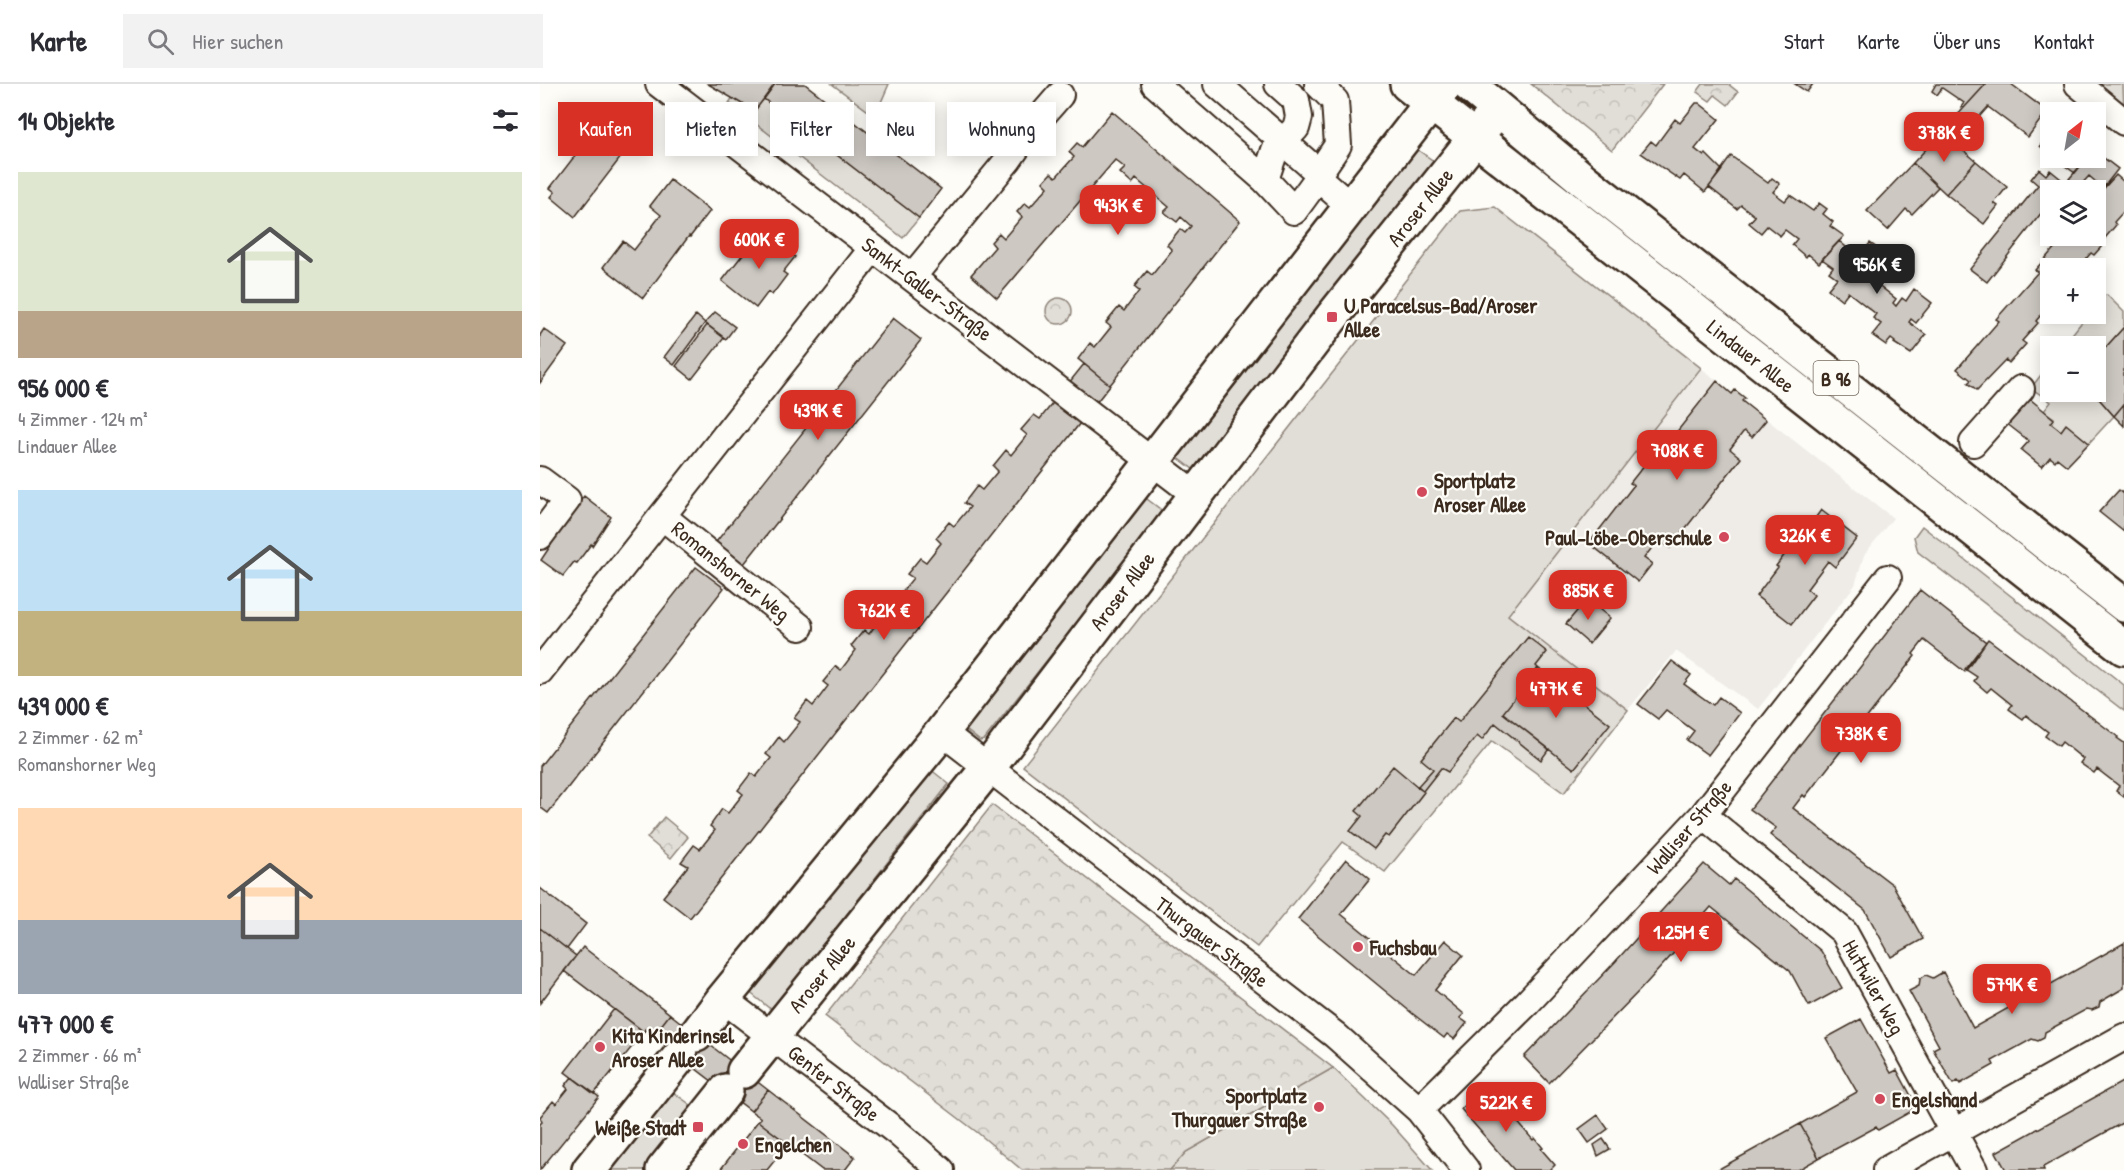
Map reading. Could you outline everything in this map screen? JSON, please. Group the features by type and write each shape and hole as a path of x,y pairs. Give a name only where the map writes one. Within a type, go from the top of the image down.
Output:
{"main road":[{"name":"Lindauer Allee","path":"1468,84 1594,188 2124,605"},
{"name":"Lindauer Allee","path":"1428,90 1474,138 2124,648"},
{"path":"589,1170 723,999 942,732 1350,206 1428,90"},
{"name":"Aroser Allee","path":"663,1170 988,768 1332,317 1498,109"}],"street":[{"name":"Sankt-Galler-Straße","path":"659,84 1196,495"},
{"path":"1155,84 1264,180 1294,211 1338,145 1335,101 1318,84"},
{"path":"1200,84 1350,206"},
{"path":"1217,84 1245,107 1279,146"},
{"path":"1245,107 1266,84"},
{"path":"1264,180 1279,146 1296,128 1299,117 1296,100 1278,84"},
{"path":"2078,84 2124,122"},
{"path":"912,277 1060,95"},
{"name":"Romanshorner Weg","path":"540,671 873,248"},
{"path":"1973,443 2021,389"},
{"path":"540,480 567,500 540,536"},
{"name":"Romanshorner Weg","path":"662,516 800,627"},
{"name":"Walliser Straße","path":"1419,1110 1527,1003 1703,815 1888,578"},
{"name":"Thurgauer Straße","path":"942,732 1335,1035 1419,1110 1466,1170"},
{"name":"Huttwiler Weg","path":"1703,815 1844,932 1974,1170"},
{"name":"Genfer Straße","path":"723,999 897,1132 941,1170"},
{"path":"1886,1170 2124,1037"}],"shaded area":[{"name":"Paul-Löbe-Oberschule","path":"1701,368 1893,518 1864,555 1855,585 1758,709 1676,651 1628,710 1507,616"}],"green space":[{"path":"832,84 889,84 881,102 866,102 866,109"},
{"path":"1531,84 1663,84 1612,150"},
{"path":"1703,84 1728,84 1738,92 1728,105 1715,95 1710,101 1697,92"},
{"path":"2093,84 2123,84 2124,110"},
{"path":"733,97 740,102 730,102"},
{"path":"764,99 770,104 770,135 758,126 758,106"},
{"path":"1412,146 1438,164 1195,470 1193,469 1173,454"},
{"path":"797,156 838,156 919,218 903,238"},
{"name":"Sportplatz Aroser Allee","path":"1495,207 1701,368 1508,615 1628,710 1564,793 1492,741 1385,872 1343,842 1257,947 1023,766 1460,211"},
{"path":"2106,295 2124,312 2124,327 2106,347 2106,336 2071,336 2080,324 2106,324"},
{"path":"1059,298 1068,302 1072,311 1068,320 1059,324 1050,320 1046,311 1050,302"},
{"path":"2040,376 2040,394 2031,388"},
{"path":"2051,402 2102,402 2114,416 2089,443 2066,425 2061,431 2051,423 2054,418 2044,411"},
{"path":"1139,493 1164,512 984,740 980,741 961,726"},
{"path":"1922,526 2124,685 2124,711 1918,552 1914,537"},
{"path":"925,765 949,784 774,1007 769,1008 748,991"},
{"path":"992,805 1333,1068 1186,1152 1170,1170 1022,1170 978,1133 825,1016"},
{"path":"664,817 688,837 671,858 647,838"},
{"name":"Sportplatz Thurgauer Straße","path":"1333,1068 1392,1125 1432,1170 1170,1170 1186,1152"},
{"path":"670,1090 695,1108 646,1170 606,1170"}],"building":[{"path":"708,84 774,85 758,107 758,102 739,102"},
{"path":"775,84 805,84 828,102 770,104 764,99"},
{"path":"1795,84 1813,84 1807,92"},
{"path":"1936,84 1986,84 1964,108 1961,107 1964,103 1942,88 1937,95 1932,91"},
{"path":"1986,84 2011,84 2040,106 2040,121 2028,137 1988,107 1955,144 1942,132"},
{"path":"1696,103 1719,119 1695,149 1704,156 1707,155 1722,170 1705,192 1684,175 1680,180 1641,153 1651,141 1656,145 1675,119 1680,123"},
{"path":"1112,111 1240,221 1110,385 1078,359 1090,343 1095,347 1111,327 1106,323 1119,307 1124,311 1139,291 1134,287 1147,271 1152,275 1172,250 1167,245 1180,229 1185,233 1191,226 1181,217 1177,222 1164,212 1169,207 1136,179 1132,184 1120,173 1125,168 1115,160 997,298 971,275 995,247 991,242 999,233 1004,238 1022,217 1017,212 1025,203 1030,207 1048,187 1043,182 1051,173 1056,177 1074,157 1069,152 1077,143 1082,147"},
{"path":"854,122 866,131 866,156 898,156 941,189 919,218 838,156 854,156"},
{"path":"1942,132 1976,161 1946,194 1913,163"},
{"path":"575,156 622,156 575,217 551,197 555,192 550,188"},
{"path":"1731,156 1768,183 1772,178 1780,184 1773,192 1785,201 1790,195 1813,211 1819,203 1827,209 1823,214 1833,222 1830,226 1844,236 1819,263 1808,254 1806,257 1792,245 1797,239 1785,230 1780,236 1767,226 1761,233 1749,223 1755,216 1741,205 1737,209 1709,187"},
{"path":"2106,160 2118,169 2106,184 2106,180 2094,180 2089,176 2085,180 2069,179 2078,168 2106,168"},
{"path":"1976,161 2007,187 1994,203 1998,206 1984,224 1946,194"},
{"path":"1913,163 1938,187 1912,214 1906,209 1888,230 1867,211"},
{"path":"2068,168 2079,168 2075,173"},
{"path":"2039,169 2046,175 2050,170 2062,180 2040,180 2040,215 1987,282 1970,269 2038,185 2031,179"},
{"path":"2116,175 2124,182 2124,211 2114,222 2116,225 2106,237 2106,186"},
{"path":"670,180 710,211 643,298 603,267 623,241 634,250 661,215 650,206"},
{"path":"761,231 795,257 783,272 787,275 772,295 768,292 756,308 722,281"},
{"path":"1839,241 1852,252 1849,257 1853,259 1870,243 1889,257 1873,277 1867,272 1866,275 1896,299 1893,303 1896,306 1902,298 1906,301 1914,289 1932,303 1916,323 1911,319 1909,322 1926,335 1911,354 1891,339 1886,345 1872,335 1881,324 1873,318 1876,314 1848,292 1842,300 1828,289 1837,278 1829,272 1833,267 1822,259"},
{"path":"2056,246 2102,246 2094,255 2091,253 2087,258 2046,258"},
{"path":"2040,264 2040,316 2036,321 2038,323 2022,341 2026,344 2009,363 2006,360 1977,390 1968,383 1971,380 1957,369 1999,321 1996,319 2038,272 2035,270"},
{"path":"715,312 735,327 726,339 705,323"},
{"path":"696,315 705,323 674,365 664,357"},
{"path":"893,318 921,340 744,564 716,542"},
{"path":"707,325 724,338 692,379 676,366"},
{"path":"2124,327 2124,404 2114,416 2102,402 2106,402 2106,347"},
{"path":"544,329 567,346 540,383 540,335"},
{"path":"1084,364 1110,385 690,918 663,897 688,866 681,862 694,845 700,849 715,830 710,826 722,809 728,813 743,794 738,790 751,773 756,777 771,758 766,754 779,737 784,742 800,722 794,718 807,701 813,706 828,686 823,682 836,666 841,670 856,650 851,646 864,630 869,634 884,614 879,610 892,594 897,598 913,578 907,574 920,558 926,562 941,543 936,538 949,522 954,526 970,507 964,503 977,486 982,490 998,471 993,466 1006,450 1011,455 1027,435 1021,430 1034,415 1040,419"},
{"path":"1717,381 1732,394 1735,390 1745,398 1742,401 1766,420 1752,437 1744,431 1730,449 1741,458 1670,548 1658,540 1644,558 1652,564 1638,582 1589,543 1634,485 1630,483 1668,435 1672,438"},
{"path":"2030,399 2054,419 2051,423 2061,431 2066,424 2089,443 2067,466 2057,458 2055,461 2050,457 2042,467 2021,450 2029,441 2006,423 2019,407 2022,409"},
{"path":"2124,404 2124,426 2114,416"},
{"path":"2119,490 2124,494 2124,532 2099,512"},
{"path":"584,496 611,517 592,546 591,544 577,563 574,562 563,576 541,560 551,545 549,543"},
{"path":"1821,510 1857,538 1835,567 1828,561 1807,589 1814,595 1792,624 1756,596 1778,567 1776,566"},
{"path":"696,567 724,588 548,813 540,807 540,766"},
{"path":"1920,590 1986,642 1965,672 1924,640 1913,654 1915,656 1805,797 1803,795 1793,808 1893,885 1923,939 1891,957 1865,910 1770,835 1776,828 1750,809"},
{"path":"1587,599 1610,618 1589,644 1566,624"},
{"path":"1528,637 1547,652 1536,666 1538,668 1503,713 1549,749 1541,760 1495,723 1482,740 1477,736 1448,772 1441,768 1423,791 1417,787 1433,769 1421,759 1454,718 1459,722"},
{"path":"1988,639 2124,743 2124,797 2116,791 2119,786 2097,769 2094,773 2080,763 2083,759 2062,742 2059,746 2045,736 2048,732 2026,715 2023,719 2009,709 2012,705 1991,688 1987,692 1974,681 1977,677 1965,669"},
{"path":"1672,661 1691,675 1684,684 1713,705 1719,697 1740,713 1708,755 1687,740 1694,731 1666,710 1658,719 1638,704"},
{"path":"1538,668 1610,724 1574,769 1503,713"},
{"path":"1393,766 1424,792 1389,837 1385,835 1374,849 1350,831 1362,816 1356,811"},
{"name":"Fuchsbau","path":"1346,859 1370,879 1341,914 1416,975 1445,940 1463,955 1435,990 1464,1014 1460,1018 1467,1023 1454,1039 1447,1034 1444,1038 1298,919"},
{"path":"1704,864 1729,885 1734,879 1821,951 1842,988 1809,1006 1790,971 1711,907 1699,921 1701,923 1641,989 1549,1083 1524,1057"},
{"path":"540,888 586,924 567,949 540,928"},
{"path":"540,928 576,956 540,1003"},
{"path":"2124,943 2124,988 2100,1002 2099,1007 2092,1010 2087,1009 2045,1032 2044,1038 2038,1041 2032,1039 1992,1061 1994,1065 1960,1084 1958,1081 1953,1084 1933,1049 1939,1046 1909,991 1919,986 1920,979 1926,975 1933,978 1943,972 1973,1028"},
{"path":"583,947 670,1014 653,1036 645,1029 644,1032 564,971"},
{"path":"614,1009 644,1032 594,1094 565,1072"},
{"path":"670,1014 768,1090 751,1111 653,1036"},
{"path":"1861,1019 1891,1073 1897,1070 1916,1105 1911,1108 1912,1111 1878,1130 1876,1127 1819,1158 1800,1124 1857,1092 1826,1038"},
{"path":"572,1077 599,1097 540,1170 540,1124 542,1122 540,1117 553,1101 556,1104 568,1089 565,1086"},
{"path":"2124,1081 2124,1122 2043,1167 2044,1170 2006,1170 1996,1152"},
{"path":"1487,1086 1511,1110 1509,1112 1533,1140 1535,1138 1543,1148 1541,1149 1555,1165 1550,1170 1514,1170 1461,1109"},
{"path":"768,1090 855,1157 845,1170 822,1170 758,1121 761,1118 751,1111"},
{"path":"1598,1115 1608,1129 1589,1143 1579,1129"},
{"path":"758,1121 788,1144 767,1170 720,1170"},
{"path":"1800,1124 1819,1158 1798,1170 1717,1170"},
{"path":"1603,1139 1610,1149 1598,1156 1594,1145"}],"place":[{"name":"U Paracelsus-Bad/Aroser Allee","path":"1332,317"},
{"name":"Sportplatz Aroser Allee","path":"1422,492"},
{"name":"Paul-Löbe-Oberschule","path":"1724,537"},
{"name":"Fuchsbau","path":"1358,947"},
{"name":"Kita Kinderinsel Aroser Allee","path":"600,1047"},
{"name":"Engelshand","path":"1880,1099"},
{"name":"Sportplatz Thurgauer Straße","path":"1319,1107"},
{"name":"Weiße Stadt","path":"698,1127"},
{"name":"Engelchen","path":"743,1144"}]}
